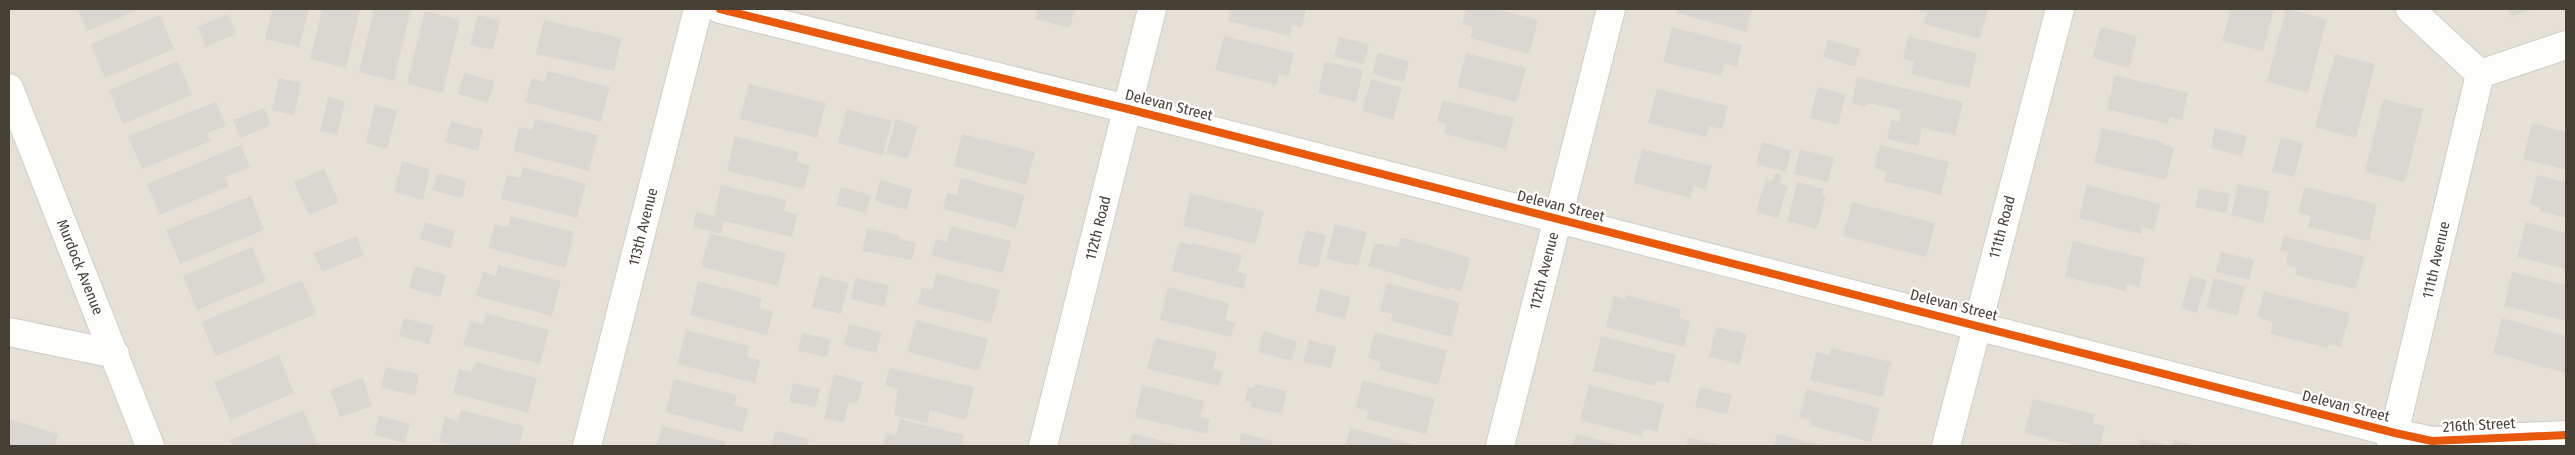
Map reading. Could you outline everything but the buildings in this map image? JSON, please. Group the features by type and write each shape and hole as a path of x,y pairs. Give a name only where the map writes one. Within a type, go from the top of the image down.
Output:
{"street":[{"name":"113th Avenue","path":"587,446 698,9"},
{"name":"Delevan Street","path":"720,9 1128,109 1976,325 2393,439"},
{"name":"112th Road","path":"1043,446 1152,9"},
{"name":"112th Avenue","path":"1500,446 1611,9"},
{"name":"111th Road","path":"1946,446 1976,325 2060,9"},
{"path":"2410,9 2480,74 2566,45"},
{"name":"111th Avenue","path":"2393,439 2480,74"},
{"name":"Murdock Avenue","path":"9,88 150,446"},
{"path":"9,332 115,354"},
{"name":"216th Street","path":"2393,439 2432,441 2566,435"}],"shaded area":[{"path":"9,9 2566,9 2566,446 9,446"}],"cycle path":[{"path":"720,9 1128,109 2395,433 2432,441 2566,435"}]}
